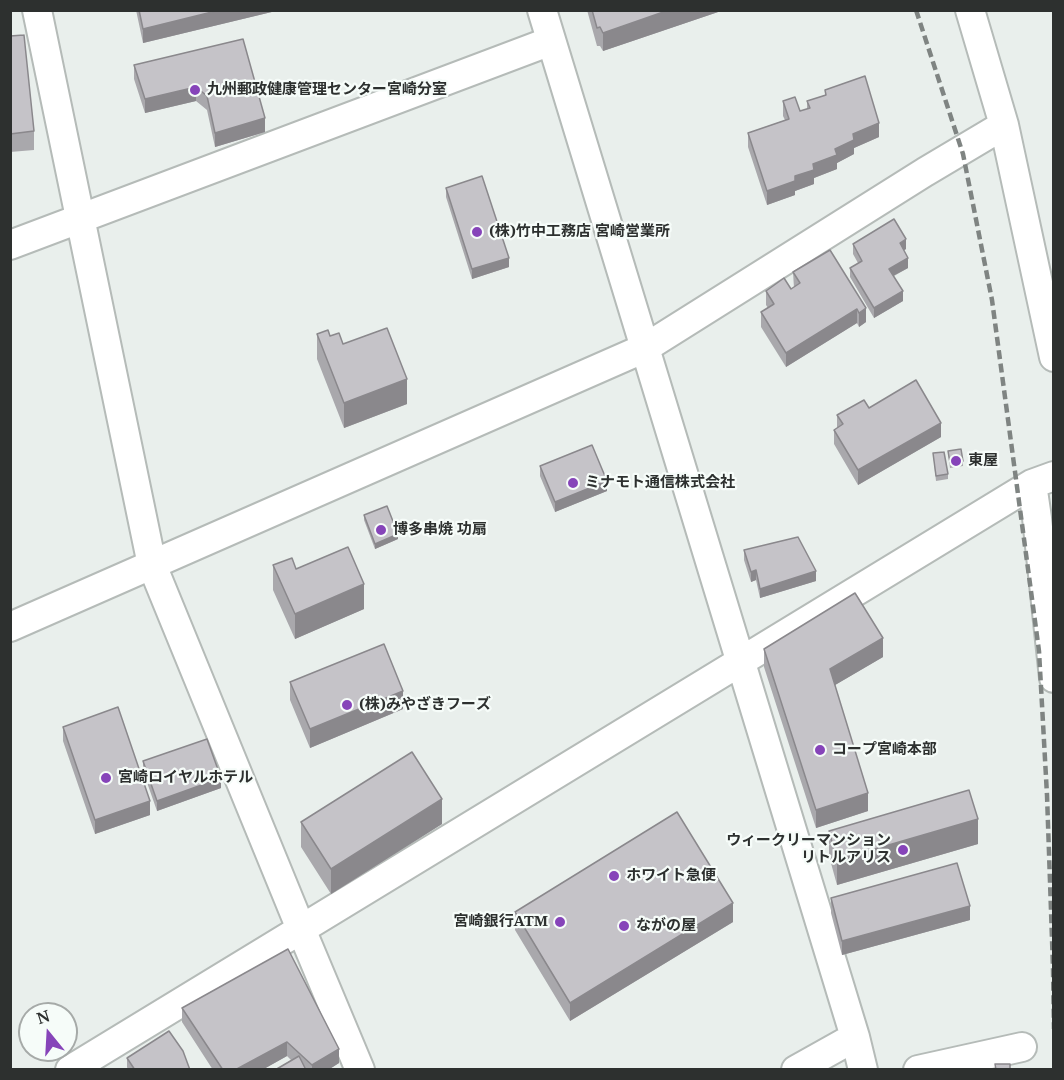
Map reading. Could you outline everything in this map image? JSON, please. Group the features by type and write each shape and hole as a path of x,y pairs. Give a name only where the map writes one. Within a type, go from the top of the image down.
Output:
{"street":[{"path":"37,10 152,565 360,1070"},
{"path":"542,10 855,1037 863,1070"},
{"path":"970,10 1004,125 1053,357"},
{"path":"10,245 551,40"},
{"path":"10,627 645,348 1004,125"},
{"path":"70,1070 1043,480"},
{"path":"1043,480 1037,518 1053,678"},
{"path":"796,1070 855,1037"},
{"path":"918,1070 1022,1047"}],"building":[{"path":"139,10 220,10 143,29"},
{"path":"592,10 669,10 603,33 600,27 597,28"},
{"path":"24,35 34,131 10,134 10,36"},
{"name":"九州郵政健康管理センター宮崎分室","path":"243,39 265,118 215,133 207,96 196,87 145,99 134,65"},
{"path":"865,76 879,123 853,134 854,140 835,149 837,155 813,164 814,170 795,176 795,181 767,191 748,133 789,119 783,101 795,97 800,111 810,108 807,101 826,95 825,90"},
{"name":"(株)竹中工務店 宮崎営業所","path":"482,176 509,258 472,269 446,188"},
{"path":"894,219 906,239 900,243 908,258 889,269 903,291 874,308 850,268 862,261 853,244"},
{"path":"830,250 866,308 859,313 857,309 786,353 761,312 774,304 766,291 784,278 791,289 800,283 793,272"},
{"path":"387,328 407,379 344,403 317,334 328,330 330,336 339,333 343,344"},
{"path":"916,380 941,423 858,470 834,430 843,424 837,415 864,400 869,408"},
{"name":"ミナモト通信株式会社","path":"592,445 607,481 555,502 540,466"},
{"path":"961,449 963,461 950,463 948,451"},
{"path":"944,452 948,474 936,476 933,453"},
{"name":"博多串焼 功扇","path":"387,506 398,534 375,544 364,515"},
{"path":"798,537 816,571 760,589 756,570 751,572 744,550"},
{"path":"348,547 364,584 295,614 273,565 292,558 296,569"},
{"name":"コープ宮崎本部","path":"855,593 883,638 830,669 868,793 816,810 764,649"},
{"name":"(株)みやざきフーズ","path":"384,644 403,691 310,729 290,682"},
{"name":"宮崎ロイヤルホテル","path":"118,707 150,801 95,820 63,727"},
{"path":"207,739 221,778 157,801 143,761"},
{"path":"412,752 442,799 331,869 301,822"},
{"path":"969,790 978,819 837,860 829,831"},
{"name":"ながの屋","path":"677,812 733,903 570,1003 515,912"},
{"path":"957,863 970,906 842,941 831,898"},
{"path":"288,949 339,1049 312,1065 287,1042 235,1070 223,1070 182,1008"},
{"path":"169,1031 183,1051 190,1070 135,1070 127,1058"},
{"path":"299,1056 306,1070 275,1070"},
{"path":"995,1064 1010,1064 1010,1070 996,1070"}],"railway":[{"path":"916,10 963,154 992,300 1039,651 1047,795 1054,1029"}],"place":[{"name":"九州郵政健康管理センター宮崎分室","path":"195,90"},
{"name":"(株)竹中工務店 宮崎営業所","path":"477,232"},
{"name":"東屋","path":"956,461"},
{"name":"ミナモト通信株式会社","path":"573,483"},
{"name":"博多串焼 功扇","path":"381,530"},
{"name":"(株)みやざきフーズ","path":"347,705"},
{"name":"コープ宮崎本部","path":"820,750"},
{"name":"宮崎ロイヤルホテル","path":"106,778"},
{"name":"ウィークリーマンション リトルアリス","path":"903,850"},
{"name":"ホワイト急便","path":"614,876"},
{"name":"宮崎銀行ATM","path":"560,922"},
{"name":"ながの屋","path":"624,926"}]}
